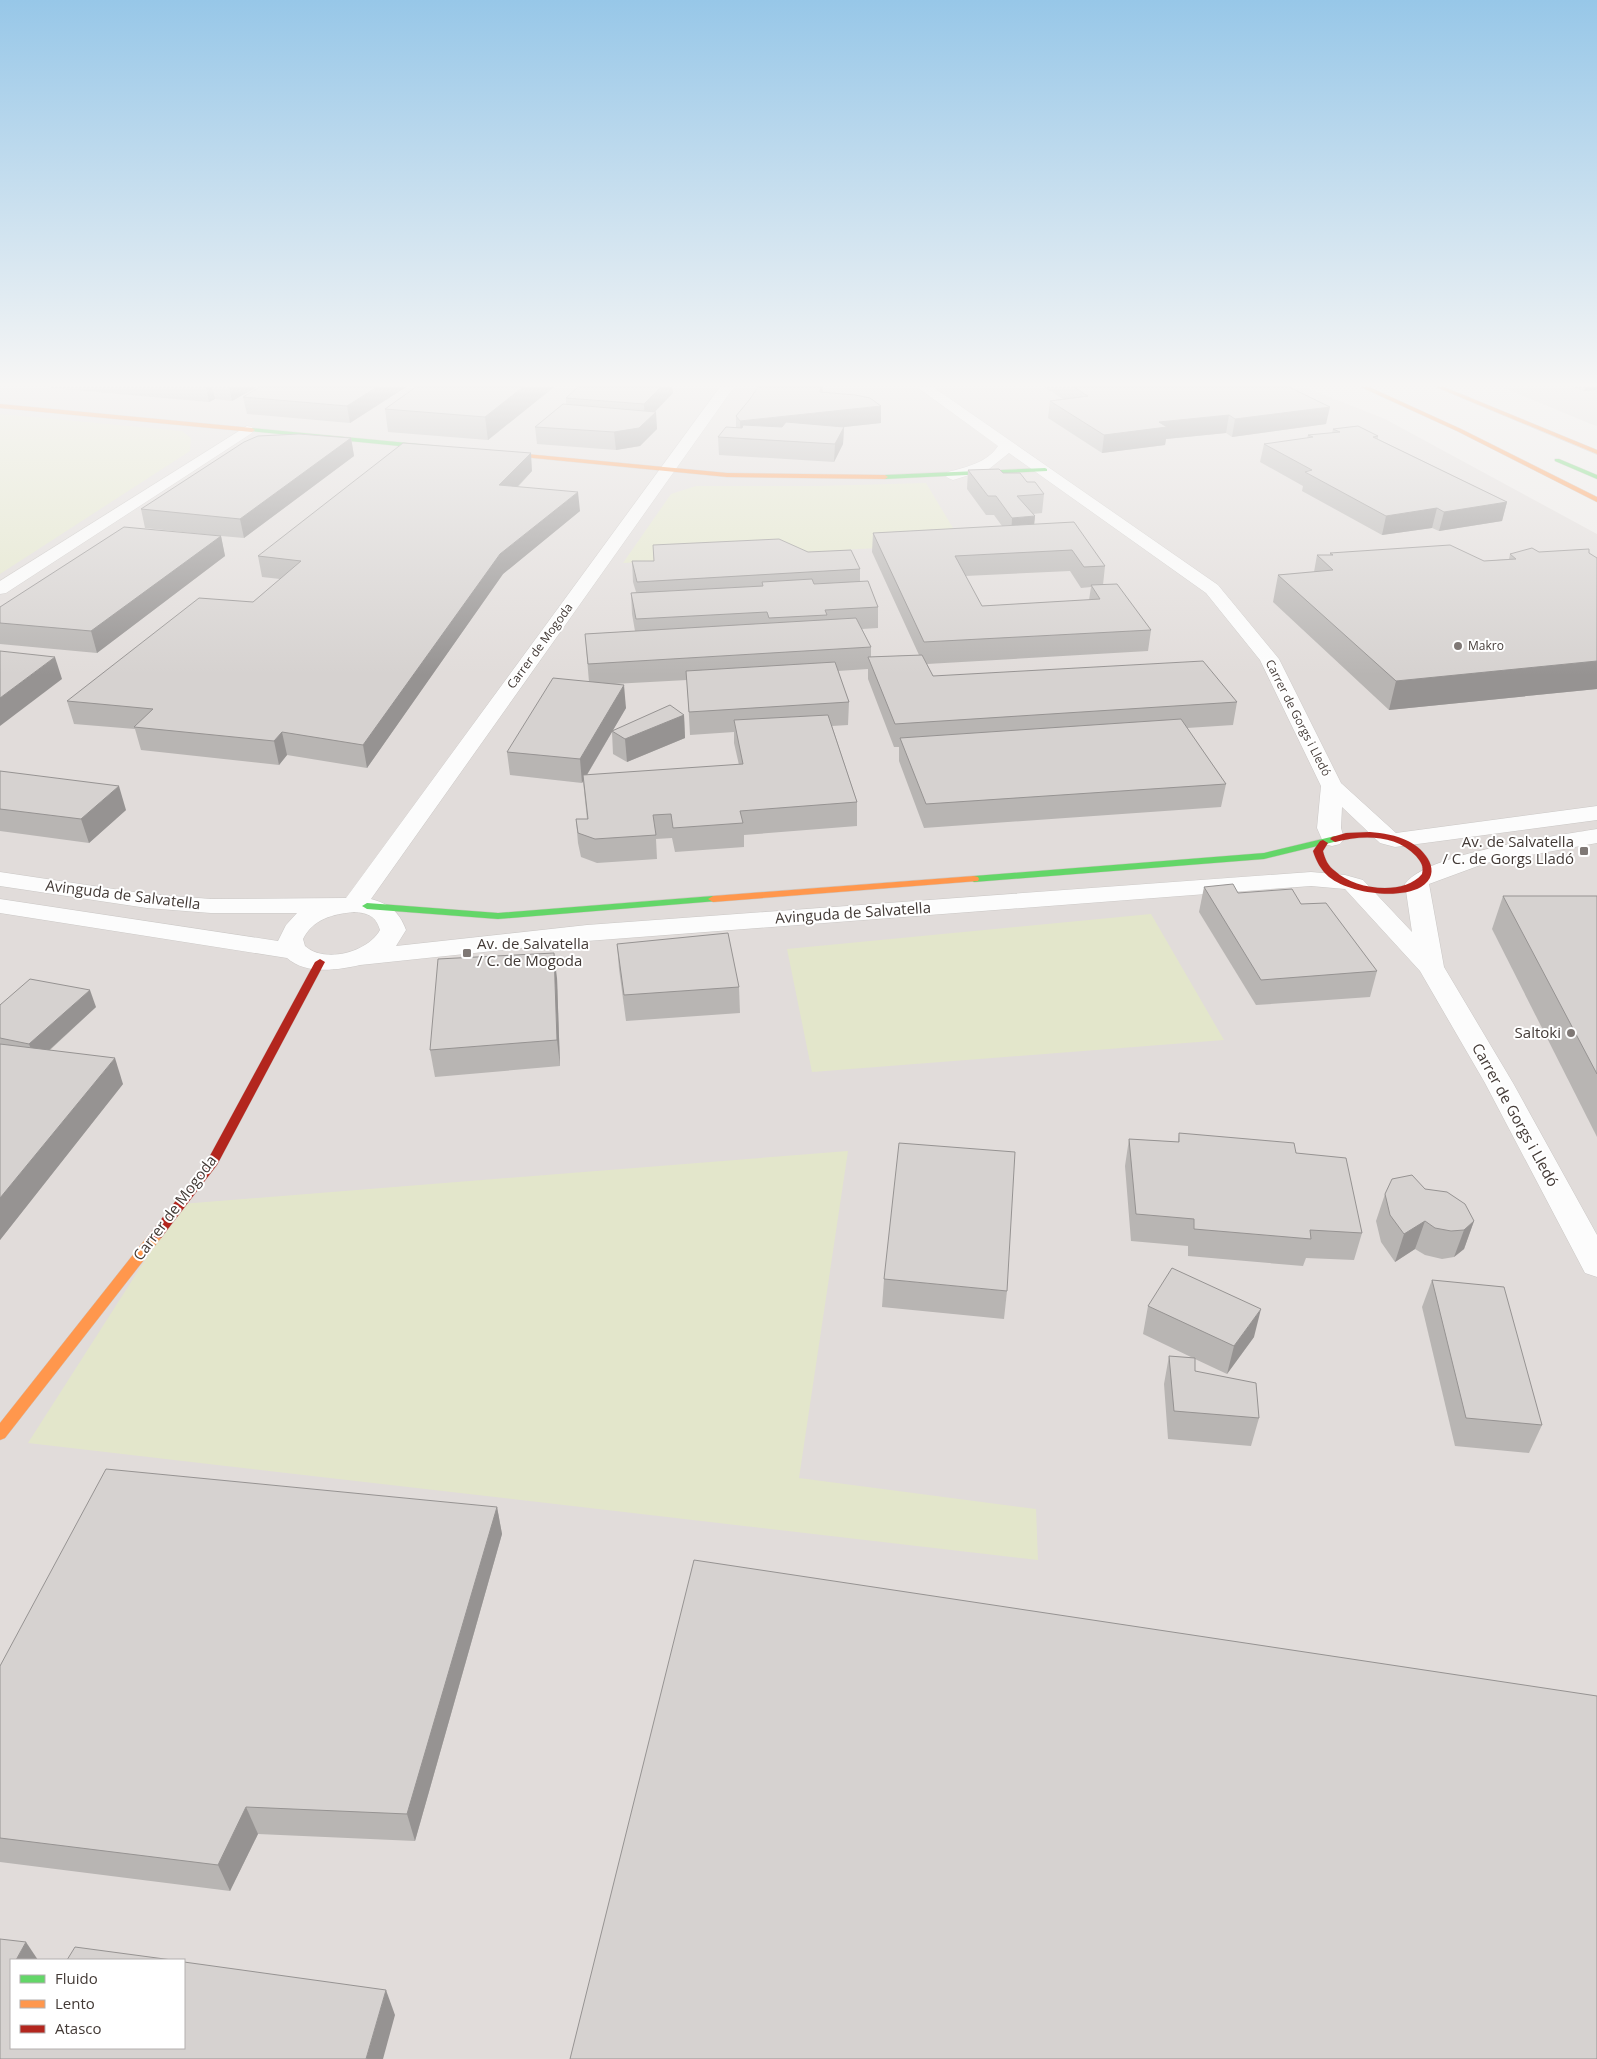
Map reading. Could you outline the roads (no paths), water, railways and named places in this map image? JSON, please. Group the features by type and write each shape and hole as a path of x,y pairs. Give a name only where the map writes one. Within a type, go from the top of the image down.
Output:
{"main road":[{"path":"1564,483 1597,500"},
{"name":"Avinguda de Salvatella","path":"352,906 498,916 1264,856 1354,834 1391,839"},
{"path":"1327,841 1318,850 1320,863 1328,873 1349,884 1389,891 1408,889 1422,881 1428,867 1421,855 1409,846 1391,839"},
{"name":"Carrer de Mogoda","path":"0,1434 211,1164 320,962"}],"street":[{"path":"0,590 165,483"},
{"name":"Carrer de Mogoda","path":"352,906 658,483"},
{"name":"Carrer de Gorgs i Lledó","path":"1063,483 1212,589 1269,658 1332,786 1391,839"},
{"name":"Carrer de Gorgs i Lledó","path":"1327,841 1332,786"},
{"path":"1391,839 1597,813"},
{"path":"1422,881 1481,857 1597,836"},
{"name":"Avinguda de Salvatella","path":"0,879 147,901 211,906 352,906"},
{"name":"Avinguda de Salvatella","path":"361,957 587,933 1311,879 1349,884"},
{"name":"Carrer de Gorgs i Lledó","path":"1422,881 1431,966"},
{"name":"Carrer de Gorgs i Lledó","path":"1349,884 1431,966 1499,1084 1597,1265"},
{"name":"Avinguda de Salvatella","path":"0,906 294,951 305,958 320,962"},
{"path":"294,951 290,939 294,929 304,919 318,912 352,906 380,910 390,917 393,930 389,940 377,950 361,957 343,961 320,962"}],"place":[{"name":"Makro","path":"1458,646"},
{"name":"Av. de Salvatella / C. de Gorgs Lladó","path":"1584,851"},
{"name":"Av. de Salvatella / C. de Mogoda","path":"467,953"},
{"name":"Saltoki","path":"1571,1033"}]}
